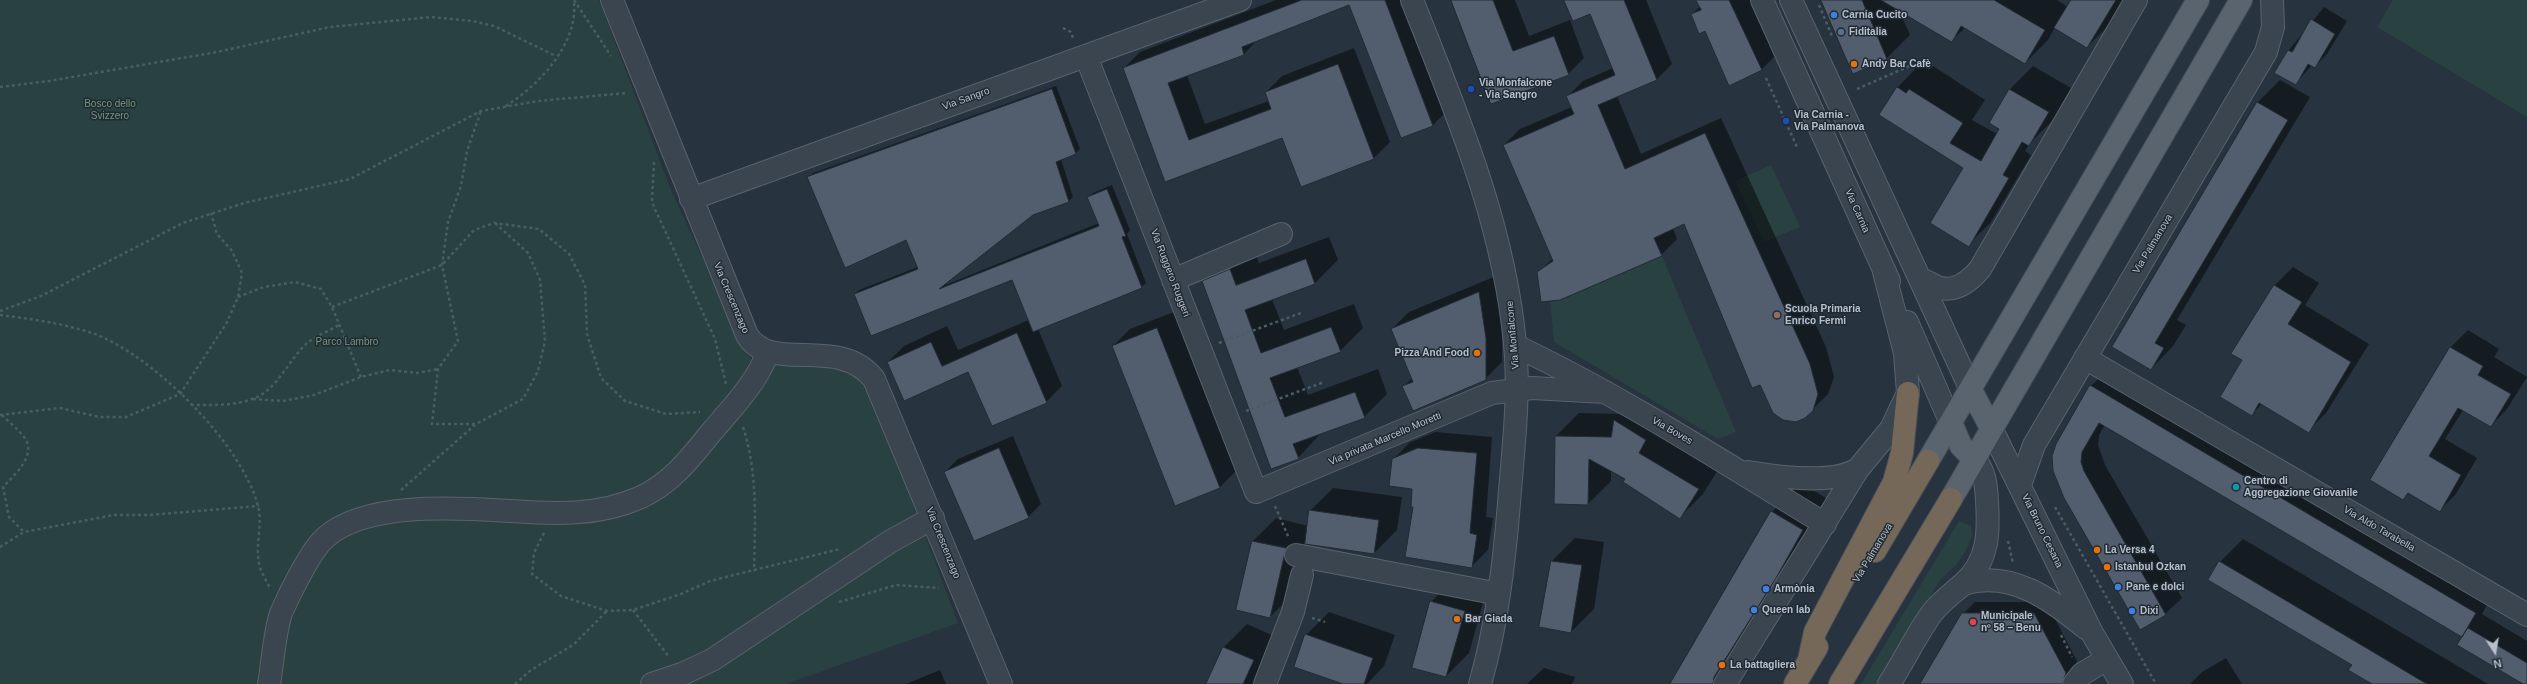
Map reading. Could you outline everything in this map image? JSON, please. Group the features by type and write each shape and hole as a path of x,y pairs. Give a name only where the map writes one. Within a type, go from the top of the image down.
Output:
{"highway":[{"path":"1809,660 1815,632 1894,482 1902,453 1908,393"},
{"name":"Via Palmanova","path":"1795,684 1928,461"},
{"path":"1840,684 1951,499"}],"main road":[{"name":"Via Palmanova","path":"1928,461 1971,390 2198,0"},
{"path":"1951,499 1973,458 2241,0"},
{"path":"1971,390 1991,428"},
{"path":"1951,423 1961,446 1973,458"}],"street":[{"name":"Via Crescenzago","path":"612,0 649,88 690,198 744,330 754,345 768,352 840,358 857,363 870,374 880,392 1001,684"},
{"name":"Via Sangro","path":"690,198 1080,48 1240,0"},
{"name":"Via Monfalcone","path":"1412,0 1467,142 1487,200 1507,282 1516,346 1517,389 1506,535 1499,594 1480,684"},
{"name":"Via Carnia","path":"1762,0 1951,423"},
{"path":"1791,0 1971,390"},
{"path":"1920,278 1937,286 1954,289 1969,281 1980,269 2136,0"},
{"name":"Via Palmanova","path":"2020,485 2030,454 2266,52 2272,33 2272,0"},
{"name":"Via Ruggero Ruggeri","path":"1080,48 1173,280 1254,490"},
{"path":"1173,280 1281,234"},
{"path":"1725,684 1858,469 1872,455 1892,429 1908,393 1905,353 1883,268"},
{"name":"Via Boves","path":"1516,346 1605,392 1739,470 1825,524"},
{"path":"269,684 281,614 310,558 325,537 351,521 381,514 428,508 554,514 597,511 622,505 660,487 678,472 735,404 764,364 768,352"},
{"name":"Via Aldo Tarabella","path":"2085,358 2527,615"},
{"name":"Via Boves","path":"1517,389 1605,392"},
{"name":"Via privata Marcello Moretti","path":"1254,490 1259,492 1263,491 1488,394 1517,389"},
{"name":"Via Bruno Cesana","path":"1991,428 2092,633 2122,684"},
{"path":"1890,684 1932,614 1947,596 1963,584 1984,552 1989,531 1986,483 1982,469 1973,458"},
{"name":"Via Boves","path":"1739,470 1779,476 1835,477 1858,469"},
{"path":"652,684 682,674 712,660 892,541 933,518"},
{"path":"1265,684 1293,612 1299,565 1499,594"},
{"name":"Via Bruno Cesana","path":"1963,584 1992,579 2023,587 2055,604 2092,633"},
{"path":"2074,684 2082,674 2107,659"}],"path":[{"path":"504,107 532,86 556,56 573,25 574,0 612,59"},
{"path":"1819,5 1834,38"},
{"path":"0,87 49,81 217,52 330,28 420,18 462,19 487,24 510,33 556,56"},
{"path":"1062,28 1071,32 1080,48"},
{"path":"1857,89 1912,65"},
{"path":"1766,78 1797,147"},
{"path":"0,311 41,296 183,223 244,203 350,179 481,111 504,107 631,93 628,88"},
{"path":"476,424 432,424 438,369 458,340 442,265 448,222 461,186 467,152 481,111"},
{"path":"654,160 655,178 652,201 715,339 720,366 735,404 747,441 756,496 754,570"},
{"path":"1,415 60,408 99,416 126,417 180,394 226,324 238,297 242,273 232,251 217,234 212,213"},
{"path":"395,495 476,424 523,399 538,371 545,341 540,280 528,253 494,223"},
{"path":"332,307 442,265 474,230 494,223 540,229 569,254 585,285 587,334 601,378 625,401 666,414 702,412"},
{"path":"238,297 264,287 295,282 321,289 332,307 361,377"},
{"path":"1218,344 1301,313"},
{"path":"0,315 55,323 93,333 126,350 158,374 217,431 242,466 259,506 259,563 281,614"},
{"path":"253,399 274,384 291,360 308,342 339,325"},
{"path":"191,405 215,404 253,399 282,401 314,395 361,377 390,370 417,373 438,369"},
{"path":"1243,412 1324,382"},
{"path":"1,415 25,438 27,451 24,464 3,487 9,517 24,532"},
{"path":"1274,504 1299,565"},
{"path":"2053,504 2156,684"},
{"path":"0,547 24,532 114,515 150,514 259,506"},
{"path":"554,514 534,553 532,574 561,596 607,611 633,610 681,594 710,581 842,548"},
{"path":"832,604 896,585 962,590"},
{"path":"633,610 682,674"},
{"path":"515,684 531,670 573,645 607,611"}],"green space":[{"name":"Parco Lambro","path":"0,0 599,0 671,190 746,353 754,361 778,359 857,372 869,386 958,623 786,684 0,684"},
{"path":"2393,0 2527,0 2527,117 2377,27"},
{"path":"1771,165 1800,227 1764,242 1735,181"},
{"path":"1662,256 1736,432 1718,439 1554,342 1550,301 1561,300"},
{"path":"1959,521 1971,526 1973,535 1965,552 1957,564 1940,580 1879,684 1861,684"}],"building":[{"path":"1302,0 1385,0 1433,126 1401,138 1349,5 1242,47 1244,55 1168,83 1189,140 1271,109 1265,92 1338,64 1374,159 1301,187 1282,138 1165,182 1123,68"},
{"path":"1451,0 1493,0 1513,51 1554,36 1569,75 1491,104"},
{"path":"1564,0 1624,0 1657,80 1598,105 1625,169 1705,133 1810,364 1818,394 1813,411 1805,418 1796,422 1783,420 1773,413 1760,385 1752,388 1684,224 1654,238 1662,256 1560,300 1541,302 1537,272 1553,261 1503,145 1574,114 1566,96 1615,75 1590,14 1573,21"},
{"path":"1696,0 1729,0 1762,70 1729,86 1705,31 1699,34 1691,14 1701,10"},
{"path":"1821,0 1862,0 1887,59 1853,74"},
{"path":"1881,0 1994,0 2045,30 2025,64 1961,26 1952,42"},
{"path":"2071,0 2116,0 2087,48 2054,28"},
{"path":"2311,19 2335,34 2315,68 2308,64 2296,85 2274,73 2288,50 2292,52"},
{"path":"1897,87 1906,93 1909,89 1963,123 1950,143 1981,161 1999,129 1989,123 2009,89 2049,112 2029,146 2022,142 2003,175 2009,178 1969,247 1930,223 1963,168 1879,115"},
{"path":"1052,89 1076,154 1056,162 1069,202 1033,215 939,289 1099,226 1087,197 1107,189 1126,236 1122,237 1142,288 1033,332 1012,280 871,336 854,294 918,269 906,240 845,268 807,177"},
{"path":"2257,102 2288,120 2155,343 2164,348 2151,370 2112,347"},
{"path":"1306,259 1315,284 1245,310 1261,353 1331,327 1341,352 1270,378 1285,417 1355,392 1365,418 1293,444 1299,459 1271,469 1202,281 1230,269 1236,285"},
{"path":"2274,285 2302,302 2288,324 2351,362 2309,433 2259,403 2252,416 2220,397 2242,360 2231,354"},
{"path":"1479,292 1486,338 1486,380 1413,411 1402,386 1413,382 1391,329"},
{"path":"1157,328 1220,488 1175,506 1112,346"},
{"path":"1017,333 1047,403 992,426 968,372 904,401 887,362 931,342 942,366"},
{"path":"2450,347 2483,366 2478,375 2511,394 2491,427 2458,408 2429,456 2461,475 2440,512 2408,493 2403,500 2370,480"},
{"path":"2090,385 2476,613 2462,637 2099,423 2082,452 2081,462 2084,471 2166,615 2140,630 2064,498 2053,471 2052,456 2056,444"},
{"path":"1614,420 1646,440 1639,453 1699,489 1680,519 1623,482 1625,479 1589,459 1588,505 1554,504 1555,436 1611,437"},
{"path":"999,448 1029,518 974,541 944,472"},
{"path":"1418,448 1477,453 1470,533 1477,535 1472,568 1405,557 1413,507 1411,507 1412,489 1389,486 1392,459"},
{"path":"1309,510 1379,520 1374,554 1305,544"},
{"path":"1771,511 1803,530 1776,578 1714,677 1713,684 1670,684"},
{"path":"1252,541 1286,548 1270,618 1236,610"},
{"path":"1551,561 1582,565 1571,633 1539,627"},
{"path":"2219,561 2427,684 2372,684 2348,670 2352,665 2208,580"},
{"path":"1430,601 1465,611 1446,677 1412,668"},
{"path":"1962,613 2034,613 2066,673 2062,684 1920,684"},
{"path":"2468,628 2527,663 2527,684 2523,684 2457,645"},
{"path":"1305,634 1373,658 1364,684 1343,684 1294,667"},
{"path":"1223,647 1254,660 1243,684 1206,684"}],"place":[{"name":"Carnia Cucito","path":"1834,15"},
{"name":"Fiditalia","path":"1841,32"},
{"name":"Andy Bar Cafè","path":"1854,64"},
{"name":"Via Monfalcone - Via Sangro","path":"1471,89"},
{"name":"Via Carnia - Via Palmanova","path":"1786,121"},
{"name":"Scuola Primaria Enrico Fermi","path":"1777,315"},
{"name":"Pizza And Food","path":"1477,353"},
{"name":"Centro di Aggregazione Giovanile","path":"2236,487"},
{"name":"La Versa 4","path":"2097,550"},
{"name":"Istanbul Ozkan","path":"2107,567"},
{"name":"Pane e dolci","path":"2118,587"},
{"name":"Armònia","path":"1766,589"},
{"name":"Queen lab","path":"1754,610"},
{"name":"Dixi","path":"2132,611"},
{"name":"Bar Giada","path":"1457,619"},
{"name":"Municipale nº 58 – Benu","path":"1973,622"},
{"name":"La battagliera","path":"1722,665"}],"park label":[{"name":"Bosco dello Svizzero","path":"110,110"}]}
